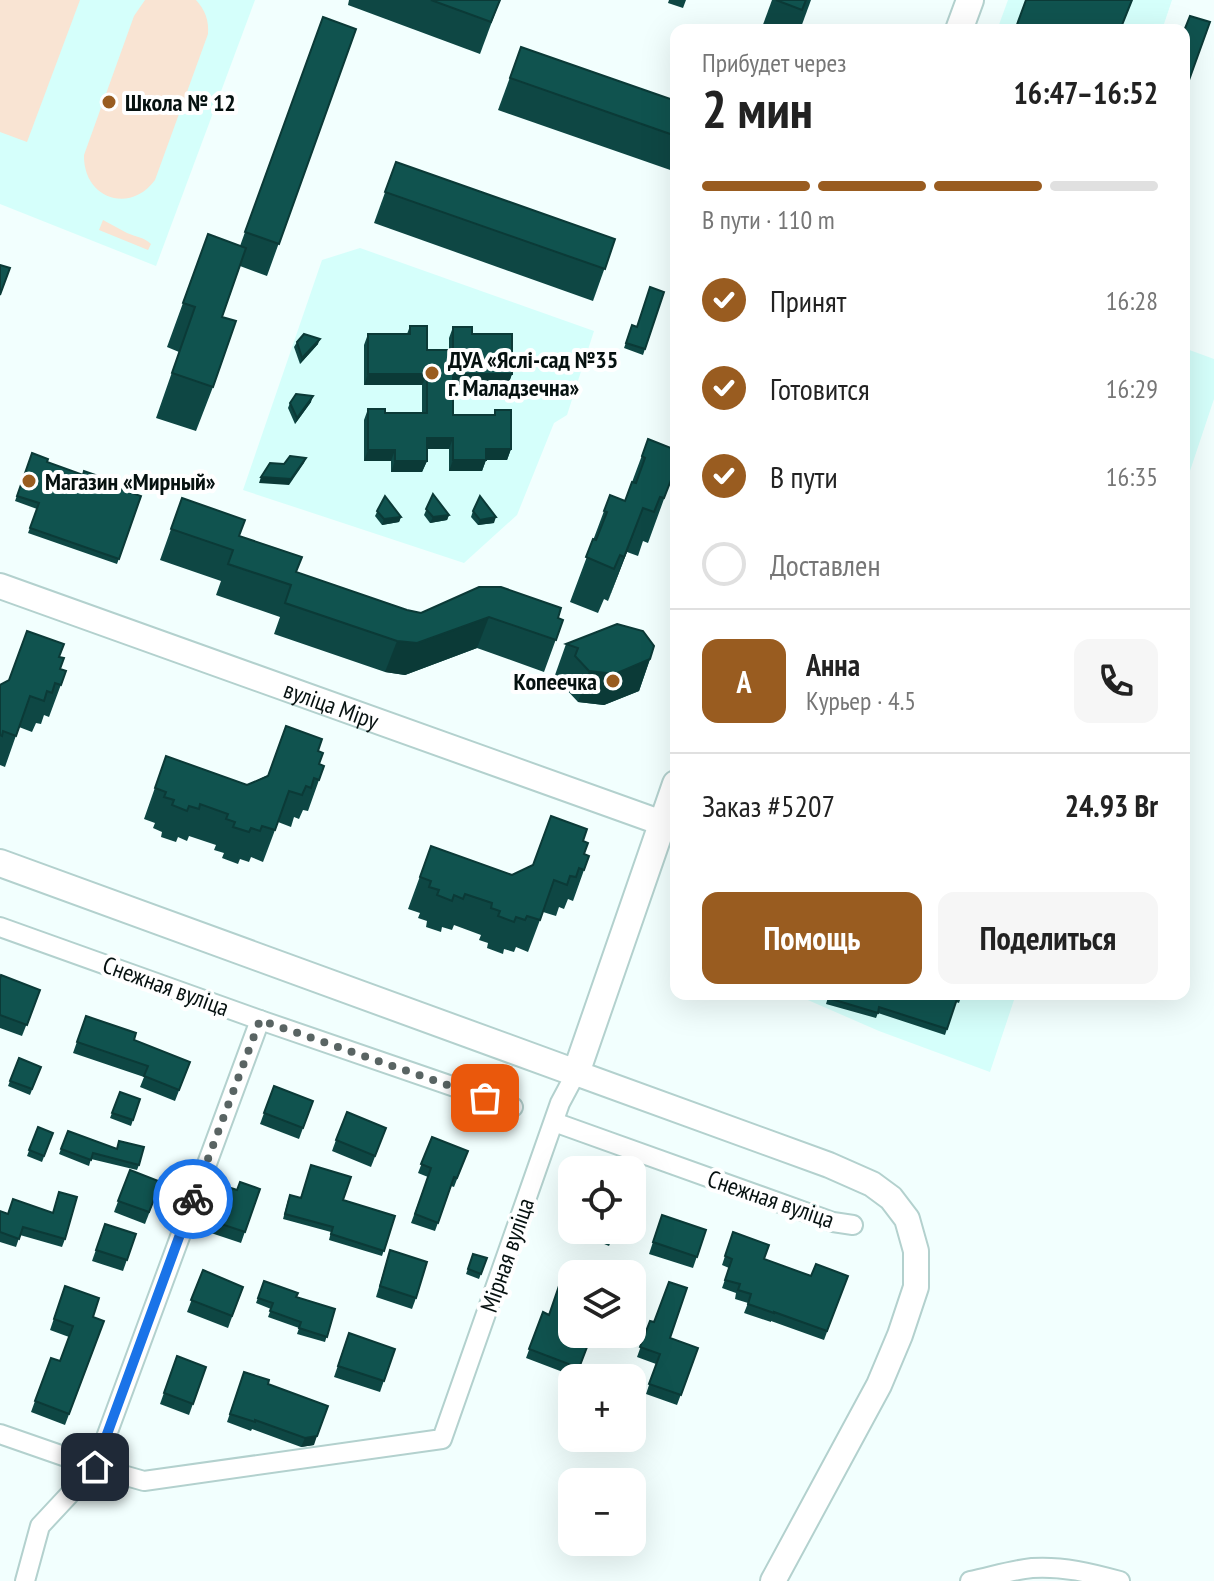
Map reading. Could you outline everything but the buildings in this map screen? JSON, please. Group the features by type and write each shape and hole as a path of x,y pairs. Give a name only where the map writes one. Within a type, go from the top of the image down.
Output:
{"main road":[{"path":"961,24 970,0"},
{"path":"0,863 576,1073 670,801"}],"street":[{"name":"вуліца Міру","path":"0,586 662,823"},
{"name":"Снежная вуліца","path":"0,927 513,1107"},
{"path":"25,1581 40,1526 95,1467 260,1020"},
{"name":"Мірная вуліца","path":"95,1467 144,1481 442,1439 560,1103 576,1073"},
{"path":"576,1073 844,1171 872,1184 891,1198 907,1219 916,1251 916,1287 900,1335 879,1385 773,1581"},
{"name":"Снежная вуліца","path":"554,1122 833,1222 853,1225"},
{"path":"0,1434 95,1467"},
{"path":"970,1581 1031,1568 1067,1569 1120,1581"}],"shaded area":[{"name":"Школа № 12","path":"0,0 255,0 156,266 0,204"},
{"path":"0,0 80,0 27,142 0,132"},
{"path":"145,0 196,0 206,16 208,34 155,180 144,191 121,199 109,197 91,182 84,155 134,16"},
{"path":"1008,0 1172,0 1164,24 999,24"},
{"path":"103,220 143,238 151,244 148,250 99,230"},
{"name":"ДУА «Яслі-сад №35 г. Маладзечна»","path":"360,248 594,331 567,415 554,423 517,515 464,563 243,490 322,260"},
{"path":"1190,350 1214,359 1214,399 1190,471"},
{"path":"808,1000 1014,1000 990,1072 879,1031"}],"way so far":[{"path":"193,1199 260,1020 485,1098"}],"place":[{"name":"Школа № 12","path":"109,102"},
{"name":"ДУА «Яслі-сад №35 г. Маладзечна»","path":"432,373"},
{"name":"Магазин «Мирный»","path":"29,481"},
{"name":"Копеечка","path":"613,681"}],"route":[{"path":"95,1467 193,1199"}]}
